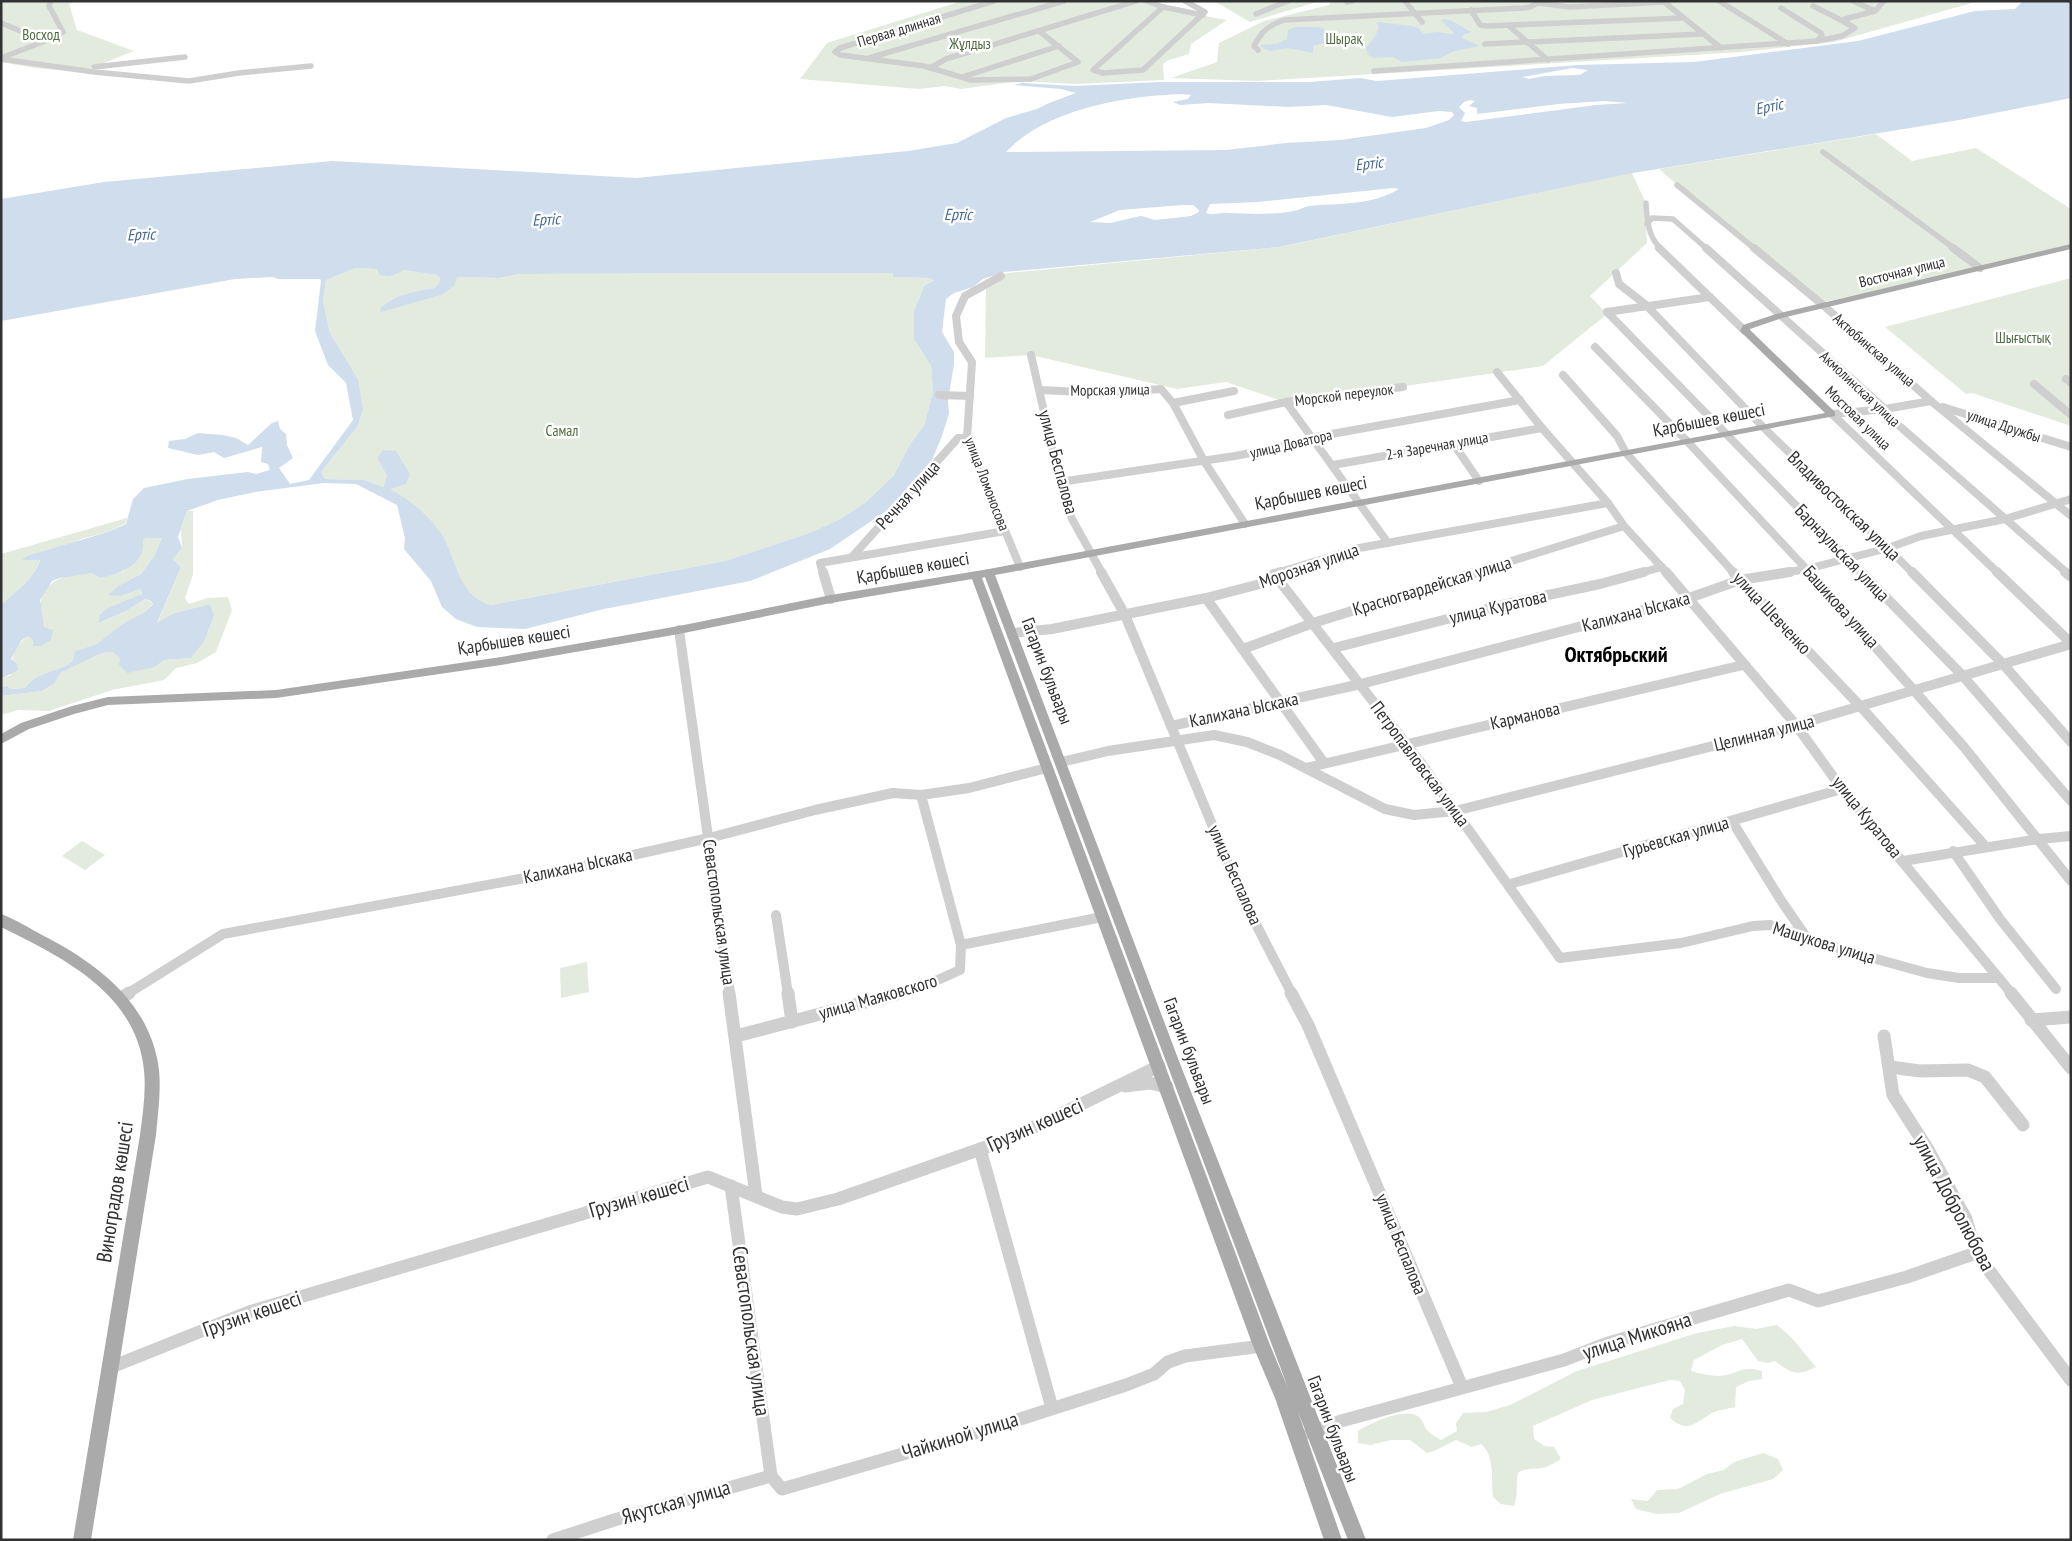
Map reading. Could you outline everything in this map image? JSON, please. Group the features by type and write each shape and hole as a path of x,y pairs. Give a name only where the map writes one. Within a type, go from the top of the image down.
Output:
{"main road":[{"name":"Восточная улица","path":"1744,331 1749,324 1779,316 2071,246"},
{"name":"Мостовая улица","path":"1744,331 1832,414"},
{"name":"Қарбышев көшесі","path":"1,740 24,726 108,700 276,694 501,661 679,630 831,599 1020,567 1688,441 1727,436 1832,414"},
{"name":"Гагарин бульвары","path":"982,574 1012,633 1102,917 1166,1064 1167,1087 1262,1346 1284,1398 1333,1540"},
{"name":"Гагарин бульвары","path":"982,574 1166,1064 1357,1540"},
{"name":"Виноградов көшесі","path":"1,920 80,961 121,998 138,1022 149,1054 152,1080 148,1135 82,1540"}],"street":[{"path":"1,58 63,32 49,6 50,1"},
{"name":"Первая длинная","path":"866,59 840,55 835,52 840,48 994,1"},
{"path":"866,59 1064,1"},
{"path":"930,68 946,59 1136,1"},
{"path":"1147,1 1163,7 1203,15"},
{"path":"1163,7 1093,70 1103,73 1143,70 1205,12 1185,1"},
{"path":"1256,14 1288,1"},
{"path":"1347,2 1352,1"},
{"path":"1405,1 1422,22"},
{"path":"1720,2 1730,1"},
{"path":"1853,1 1875,11"},
{"path":"1841,20 1875,11 1884,1"},
{"path":"1258,50 1254,46 1260,33 1267,26 1284,20 1523,8 1540,2 1569,7 1663,2 1720,48"},
{"path":"1720,2 1788,44"},
{"path":"1485,3 1496,9"},
{"path":"1374,71 1788,44 1842,37 1854,30 1855,28 1813,6"},
{"path":"1782,8 1821,33 1822,36 1817,41"},
{"path":"1471,10 1482,26 1683,18"},
{"path":"1,23 45,41"},
{"path":"1509,26 1526,43 1548,60"},
{"path":"866,59 930,68 960,78 987,80 1031,79 1078,61 1039,31"},
{"path":"1485,44 1703,34"},
{"path":"960,78 1059,46"},
{"path":"81,69 185,57"},
{"path":"1,58 35,65 189,81 239,73 311,66"},
{"path":"1823,152 1980,268"},
{"name":"Актюбинская улица","path":"1677,185 1823,305 1934,403 2071,516"},
{"name":"Мостовая улица","path":"1646,203 1647,224 1654,242 1744,331"},
{"name":"Акмолинская улица","path":"1647,224 1652,218 1673,219 1766,300 1779,316 1885,409 1896,423 2071,577"},
{"name":"Владивостокская улица","path":"1616,274 1619,284 1646,306 1763,427 1888,548 2003,664 2071,742"},
{"name":"улица Ломоносова","path":"1001,276 965,296 956,316 959,342 972,362 967,438 1020,567"},
{"path":"1646,306 1710,297"},
{"name":"Барнаульская улица","path":"1646,306 1607,312 1962,675 2071,801"},
{"name":"Башикова улица","path":"1595,347 1688,441 1916,690 2071,881"},
{"name":"улица Беспалова","path":"1031,355 1060,482 1072,519 1125,614 1243,899 1308,1025 1462,1388"},
{"name":"улица Куратова","path":"1497,372 1542,428 1608,503 1624,526 1689,598 1743,665 1796,725 1842,789 2071,1068"},
{"name":"улица Шевченко","path":"1563,375 1617,436 1626,453 1740,580 1861,707 1986,847"},
{"path":"2034,384 2071,415"},
{"name":"Морской переулок","path":"1228,415 1286,402 1403,387"},
{"name":"Морская улица","path":"1040,390 1112,393 1160,389 1173,403 1234,391"},
{"path":"939,395 970,396"},
{"name":"улица Доватора","path":"1060,482 1204,461 1290,446 1314,440 1315,437 1520,400"},
{"name":"Морской переулок","path":"1286,402 1388,542"},
{"path":"1173,403 1204,461 1245,524"},
{"path":"1832,414 1934,403"},
{"name":"улица Дружбы","path":"1934,403 2071,447"},
{"name":"Мостовая улица","path":"1832,414 2071,644"},
{"name":"2-я Заречная улица","path":"1333,465 1542,428"},
{"name":"Речная улица","path":"852,557 958,438 967,438"},
{"path":"1453,443 1478,481"},
{"name":"Калихана Ыскака","path":"1171,726 1361,684 1689,598 1740,580 1807,569 1888,548 1921,536 2005,519 2071,499"},
{"name":"Морозная улица","path":"1012,633 1052,629 1206,598 1260,584 1274,574 1359,548 1608,503"},
{"name":"Красногвардейская улица","path":"1242,649 1313,623 1624,526"},
{"name":"Речная улица","path":"831,599 820,563 1005,531"},
{"name":"улица Куратова","path":"1334,648 1506,604 1600,584 1662,568"},
{"name":"Петропавловская улица","path":"1274,574 1334,648 1406,744 1510,884 1560,958"},
{"path":"1206,598 1324,763"},
{"name":"Севастопольская улица","path":"679,630 736,1036 756,1195"},
{"name":"Целинная улица","path":"1306,768 1379,808 1415,815 1455,811 1796,725 2071,644"},
{"name":"Карманова","path":"1306,768 1743,665"},
{"name":"Калихана Ыскака","path":"121,998 223,934 557,872 709,838 814,810 894,793 921,795 969,788 1108,751 1214,735 1230,736 1306,768"},
{"name":"Гурьевская улица","path":"1510,884 1842,789"},
{"name":"улица Маяковского","path":"736,1036 922,987 960,970 961,945 921,795"},
{"path":"1732,820 1780,899 1807,938"},
{"path":"1902,861 2038,838 2071,836"},
{"path":"1953,851 2000,920 2056,989"},
{"path":"776,915 792,1022"},
{"path":"961,945 1102,917"},
{"name":"Машукова улица","path":"1560,958 1681,942 1753,926 1770,925 1807,938 1927,973 1958,978 1999,978"},
{"path":"2031,1020 2071,1017"},
{"name":"улица Добролюбова","path":"1884,1036 1893,1095 1927,1148 1966,1219 1976,1253 2071,1380"},
{"name":"Грузин көшесі","path":"109,1368 249,1312 708,1177 782,1207 797,1209 838,1199 1012,1138 1166,1064"},
{"path":"1890,1067 1920,1071 1968,1070 1985,1077 2023,1125"},
{"path":"1116,1088 1150,1083 1167,1087"},
{"path":"980,1149 1052,1408"},
{"name":"Севастопольская улица","path":"731,1186 772,1476"},
{"name":"улица Микояна","path":"1296,1437 1341,1421 1564,1360 1605,1344 1789,1290 1818,1301 1907,1277 1976,1253"},
{"name":"Чайкиной улица","path":"772,1476 782,1489 980,1431 1126,1385 1154,1374 1168,1362 1184,1356 1220,1353 1262,1346"},
{"name":"Якутская улица","path":"553,1540 614,1520 772,1476"}],"green space":[{"name":"Восход","path":"1,1 77,1 69,4 77,30 134,51 81,72 36,68 1,62"},
{"name":"Жұлдыз","path":"962,1 1144,1 1156,7 1227,20 1191,44 1189,54 1169,60 1163,64 1164,80 1076,84 1019,81 961,89 945,86 919,89 800,79 827,43"},
{"path":"1214,1 1320,1 1250,22"},
{"name":"Шырақ","path":"1332,1 1979,1 1834,42 1742,52 1257,81 1171,78 1217,62 1219,43 1264,21 1329,5"},
{"path":"1876,134 1912,161 1976,148 2071,209 2071,248 1815,304 1659,169"},
{"path":"1632,173 1645,201 1647,243 1590,296 1607,314 1543,366 1288,403 1226,382 1177,389 1031,355 985,358 986,281 1008,273 1280,247"},
{"name":"Самал","path":"356,268 377,269 395,275 403,270 437,275 440,278 439,283 434,288 412,292 392,299 380,308 381,311 441,295 457,277 499,278 519,274 893,273 893,277 935,279 924,286 914,311 914,339 931,366 933,392 924,426 910,444 894,475 865,503 840,519 812,532 725,561 491,605 480,600 464,585 439,532 416,507 389,489 387,475 383,487 364,480 325,479 321,472 357,427 358,379 330,333 323,301 326,280"},
{"name":"Шығыстық","path":"2071,278 2071,426 1972,393 1966,394 1885,327"},
{"path":"187,511 193,511 193,574 185,598 189,604 207,598 228,597 232,610 216,652 197,663 176,668 164,680 112,690 49,711 18,710 1,715 1,696 42,691 55,683 60,673 102,653 112,652 120,658 155,667 164,660 191,658 208,633 212,619 210,604 174,613 157,624 181,567 173,559 182,548 181,529"},
{"path":"127,518 126,523 108,532 81,539 40,559 29,578 1,605 1,554"},
{"path":"147,538 162,538 154,556 141,574 120,585 121,596 141,589 142,594 125,603 100,623 126,611 145,599 153,603 145,612 121,626 97,644 75,651 72,662 35,678 25,688 10,689 7,686 1,687 1,679 11,675 13,658 19,644 28,636 33,640 44,627 40,603 44,592 49,586 61,578 76,574 92,573 100,578 124,571 143,540"},
{"path":"82,841 105,855 85,870 62,856"},
{"path":"587,962 589,992 561,998 560,968"},
{"path":"1777,1325 1791,1337 1816,1367 1799,1373 1790,1371 1775,1361 1768,1363 1758,1361 1742,1339 1722,1345 1694,1360 1691,1371 1719,1376 1749,1369 1762,1371 1762,1379 1749,1381 1736,1387 1735,1407 1714,1412 1691,1425 1687,1426 1677,1423 1670,1418 1673,1409 1683,1404 1685,1390 1680,1381 1670,1380 1592,1400 1533,1426 1534,1439 1544,1446 1554,1447 1561,1459 1546,1467 1524,1470 1518,1473 1514,1506 1501,1504 1493,1497 1490,1461 1481,1444 1472,1447 1456,1440 1427,1453 1410,1440 1391,1440 1371,1445 1358,1443 1358,1431 1380,1420 1407,1413 1415,1414 1431,1434 1441,1440 1457,1431 1456,1423 1463,1413 1486,1412 1510,1405 1577,1371 1697,1333 1734,1326 1756,1329"},
{"path":"1763,1453 1778,1459 1783,1470 1773,1479 1720,1494 1679,1513 1656,1514 1636,1509 1631,1499 1648,1501 1657,1490 1678,1489 1707,1474 1724,1470 1734,1462"}],"water":[{"name":"Ертіс","path":"2023,1 2071,1 2071,98 1959,120 1633,173 1279,247 1004,272 983,279 973,287 954,293 946,299 942,332 954,352 954,364 948,401 949,414 932,460 889,509 830,549 750,581 604,609 525,629 477,627 456,619 442,607 431,581 404,549 405,538 397,505 356,484 324,483 255,492 218,500 187,511 178,537 182,548 173,559 181,567 157,623 174,613 210,604 214,615 205,640 191,658 164,660 155,667 127,673 119,665 120,658 112,652 102,653 60,673 55,683 42,691 1,696 1,687 7,686 10,689 25,688 35,678 72,662 75,651 97,644 121,625 145,612 153,604 145,599 126,611 99,623 99,616 106,609 142,594 141,589 121,596 108,595 120,585 141,574 154,556 162,538 147,538 143,540 143,548 136,562 116,574 100,578 92,573 52,581 40,600 44,627 53,630 51,640 41,646 33,646 33,640 28,636 21,641 11,659 17,664 18,670 1,679 1,605 29,579 40,560 22,560 27,556 108,532 126,524 133,499 144,488 188,479 248,472 256,474 270,470 268,464 261,462 262,447 224,458 214,452 198,455 168,448 169,441 185,439 198,433 236,438 248,445 272,423 278,421 280,429 286,434 287,445 293,458 279,468 290,484 309,480 353,420 346,383 328,365 315,331 320,279 279,279 272,277 235,279 1,321 1,199 104,182 333,161 636,178 908,151 957,143 1006,118 1037,109 1076,93 1061,89 1014,85 1022,83 1075,86 1160,82 1310,82 1360,78 1377,81 1578,65 1694,62 1858,41 1975,11 2015,9","holes":["1572,68 1588,70 1580,75 1544,76 1529,79 1522,77","1182,94 1191,95 1188,99 1173,102 1180,105 1209,103 1288,107 1326,105 1392,117 1439,111 1452,112 1454,115 1449,120 1426,128 1340,140 1286,143 1226,150 1006,152 1023,137 1042,125 1064,115 1112,102","1475,101 1469,106 1477,108 1477,114 1558,104 1605,101 1628,103 1596,105 1466,122 1461,121 1465,113 1459,107 1464,102","1393,188 1399,189 1366,201 1309,206 1296,211 1261,214 1206,213 1210,204 1258,202","1183,205 1193,205 1199,210 1199,212 1191,216 1155,220 1141,216 1110,223 1090,222 1120,210","356,268 377,269 380,275 384,276 392,276 403,270 437,275 440,278 439,283 434,288 412,292 392,299 380,308 381,312 441,295 454,286 457,277 499,278 519,274 893,273 893,277 928,278 934,280 924,286 914,311 914,339 931,366 933,392 924,426 910,444 894,475 865,503 840,519 812,532 725,561 491,605 480,600 464,585 446,542 435,525 417,507 390,489 406,484 410,474 396,451 383,450 377,458 387,475 383,487 364,480 325,479 321,472 357,427 363,409 358,379 330,333 323,301 326,280"]},
{"path":"1445,19 1472,32 1463,35 1462,38 1480,46 1454,51 1441,58 1402,62 1393,57 1374,58 1369,56 1366,48 1376,35 1379,26 1376,23 1378,22 1411,26 1418,28 1424,34 1437,32 1454,33 1441,20"},
{"path":"1295,27 1317,27 1324,29 1329,37 1324,43 1313,46 1313,53 1288,48 1270,51 1261,47 1261,45 1276,44 1287,39 1288,30"}],"district":[{"name":"Октябрьский","path":"1616,654"}]}
